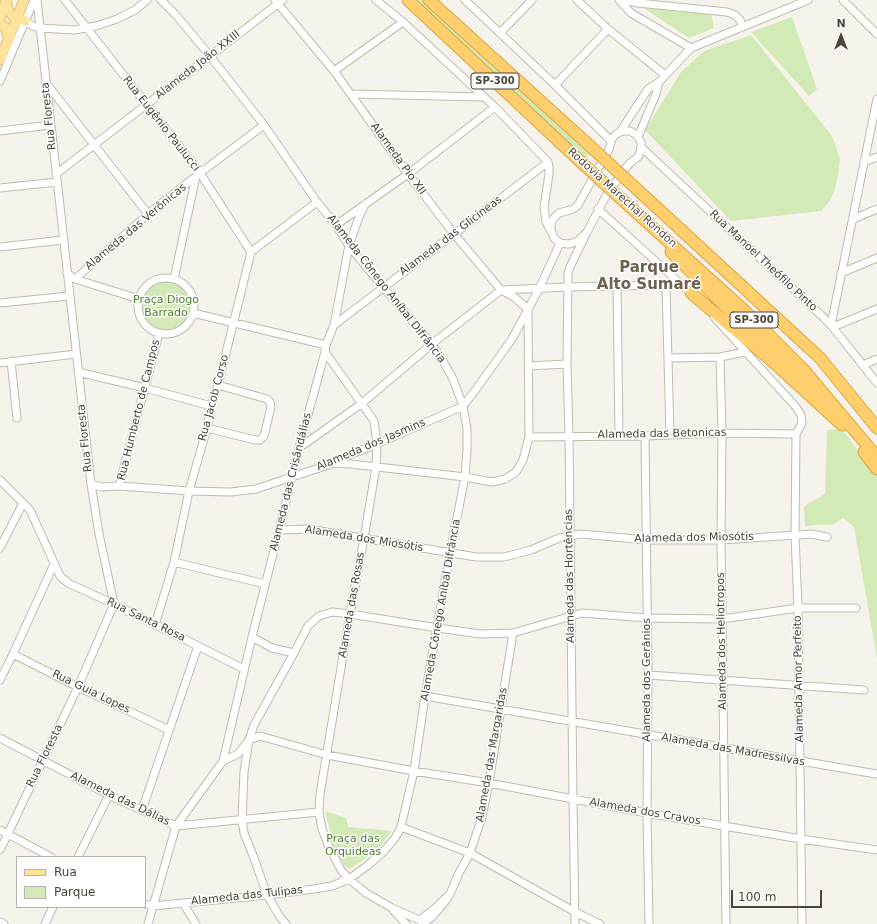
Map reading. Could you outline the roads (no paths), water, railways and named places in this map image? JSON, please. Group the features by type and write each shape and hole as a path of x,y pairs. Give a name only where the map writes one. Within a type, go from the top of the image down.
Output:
{"highway":[{"path":"399,0 407,6 418,10"},
{"name":"Rodovia Marechal Rondon","path":"408,0 582,163 745,311 803,369 877,457"},
{"name":"Rodovia Marechal Rondon","path":"429,0 628,180 820,358 877,428"},
{"path":"636,211 675,257 733,314 794,370 842,425 877,469"},
{"path":"691,293 771,360 842,425"}],"main road":[{"path":"0,18 7,0"},
{"path":"7,0 7,8 11,14 21,19"},
{"path":"0,60 8,39 21,19 24,0"},
{"path":"0,24 4,27 8,39"}],"street":[{"path":"0,81 21,19 35,0"},
{"name":"Rua Floresta","path":"0,850 78,686 114,604 99,534 91,484 40,28 35,0"},
{"name":"Rua Eugênio Paulucci","path":"65,0 147,104 251,252"},
{"path":"21,19 40,28 75,30 96,26 117,19 135,10 147,0"},
{"name":"Alameda Cônego Aníbal Difrância","path":"161,0 176,15 210,56 264,125 317,202 336,225 349,245 432,344 453,379 463,406 467,429 465,477 425,696 414,771 401,827"},
{"path":"376,0 495,107 548,162 549,174 544,207 546,222 550,230 554,238 560,243 568,244 578,241 587,232 606,196 625,169 638,156 641,147 641,142 638,137 630,131 620,132 615,135 611,141 609,149 578,205 570,210 556,215 551,223 550,230"},
{"path":"465,0 555,85 611,141"},
{"path":"500,33 532,0"},
{"path":"576,0 608,29 665,75"},
{"path":"619,0 631,13 691,48"},
{"path":"623,0 638,3 727,12 735,15 740,20 743,27"},
{"path":"620,132 648,89 659,82 691,48 808,0"},
{"path":"843,0 877,34"},
{"name":"Alameda João XXIII","path":"56,178 94,145 210,56 278,1"},
{"name":"Alameda Pio XII","path":"278,1 352,94 408,174 454,234 501,290 514,297 528,309"},
{"path":"631,13 632,9 638,3"},
{"path":"334,71 402,22"},
{"path":"555,85 608,29"},
{"path":"46,82 148,214"},
{"path":"638,137 656,94 659,82"},
{"path":"352,94 484,97"},
{"path":"877,99 834,308 832,326 877,309"},
{"path":"336,225 408,174 495,107"},
{"path":"0,131 50,125"},
{"name":"Alameda das Verônicas","path":"67,273 75,279 148,214 264,125"},
{"name":"Rua Manoel Theófilo Pinto","path":"641,147 823,317 877,382"},
{"path":"864,162 877,157"},
{"name":"Alameda das Glicineas","path":"334,325 548,162"},
{"path":"174,279 198,175"},
{"path":"0,188 56,178"},
{"path":"251,252 317,202"},
{"name":"Alameda das Crisândálias","path":"223,761 244,669 280,530 299,448 326,348 334,325 349,245 366,204"},
{"name":"Alameda Amor Perfeito","path":"598,209 691,293 796,407 801,415 802,423 796,434 795,535 798,608 802,924"},
{"path":"853,219 877,209"},
{"name":"Alameda das Hortências","path":"575,924 567,364 568,273 587,232"},
{"path":"0,247 63,240"},
{"name":"Alameda dos Jasmins","path":"91,484 102,487 119,486 189,491 230,492 256,489 334,463 349,455 463,406 512,339 539,289 560,243"},
{"name":"Rua Jacob Corso","path":"155,625 174,562 189,491 207,428 211,406 218,385 251,252"},
{"path":"841,273 877,258"},
{"path":"165,278 174,279 182,283 190,292 194,305 193,313 190,321 184,328 168,334 159,333 144,323 140,316 138,307 139,299 149,284 156,280 165,278"},
{"path":"75,279 139,299"},
{"path":"299,448 361,404 432,344 501,290 666,285 679,283"},
{"path":"666,285 670,435"},
{"path":"617,286 619,436"},
{"path":"0,303 70,296"},
{"path":"823,317 828,315 834,308"},
{"path":"334,463 465,477 492,482 505,479 516,472 523,460 529,437 528,309"},
{"path":"193,313 326,348"},
{"name":"Rua Humberto de Campos","path":"119,486 159,333"},
{"path":"512,339 521,335 529,344"},
{"name":"Alameda das Rosas","path":"326,348 361,404 374,421 377,444 376,467 320,794 319,812 322,829 329,847 341,870 349,879 366,893 392,908"},
{"path":"668,358 720,357 745,352"},
{"path":"0,363 76,354"},
{"name":"Alameda dos Heliotropos","path":"720,357 722,433 722,681 726,924"},
{"path":"863,365 877,359"},
{"path":"11,362 17,418"},
{"path":"528,366 567,364"},
{"path":"78,372 211,406"},
{"path":"207,428 255,440 260,440 264,436 271,408 270,402 267,399 218,385"},
{"name":"Alameda das Betonicas","path":"529,437 645,436 722,433 796,434"},
{"name":"Alameda dos Gerânios","path":"645,436 649,924"},
{"path":"349,455 351,464"},
{"name":"Rua Santa Rosa","path":"0,480 30,510 60,576 68,583 114,604 244,669"},
{"path":"0,548 23,503"},
{"name":"Alameda dos Miosótis","path":"280,530 308,529 476,557 504,557 531,550 559,538 581,534 646,540 721,540 812,534 827,537"},
{"path":"174,562 265,584"},
{"path":"0,680 54,564"},
{"path":"286,924 267,895 244,833 242,820 244,772 249,740 254,726 308,626 320,616 332,612 480,634 513,634 582,613 647,618 722,619 798,608 856,608"},
{"name":"Alameda das Margaridas","path":"407,924 413,919 420,922 432,917 450,894 470,853 482,817 489,783 513,634"},
{"path":"252,637 272,648 294,653"},
{"path":"142,810 198,646"},
{"name":"Rua Guia Lopes","path":"13,654 169,730"},
{"path":"648,675 864,690"},
{"name":"Alameda das Madressilvas","path":"425,696 876,774"},
{"path":"148,924 176,826 223,761 238,754 249,740 260,736 327,755"},
{"name":"Alameda das Dálias","path":"0,738 109,795 176,826 319,812"},
{"name":"Alameda dos Cravos","path":"327,755 489,783 647,813 801,839 877,850"},
{"path":"78,856 109,795"},
{"path":"401,827 470,853 600,924"},
{"name":"Alameda das Tulipas","path":"146,904 153,906 267,895 332,886 349,879 367,866 383,852 395,838 401,827"},
{"path":"0,830 49,856"},
{"path":"183,903 196,924"},
{"path":"45,924 53,908"},
{"path":"392,908 420,922"},
{"path":"392,908 407,924"},
{"path":"0,922 4,924"}],"district":[{"name":"Parque Alto Sumaré","path":"649,276"}],"park label":[{"name":"Praça Diogo Barrado","path":"166,306"},
{"name":"Praça das Orquideas","path":"353,845"}]}
